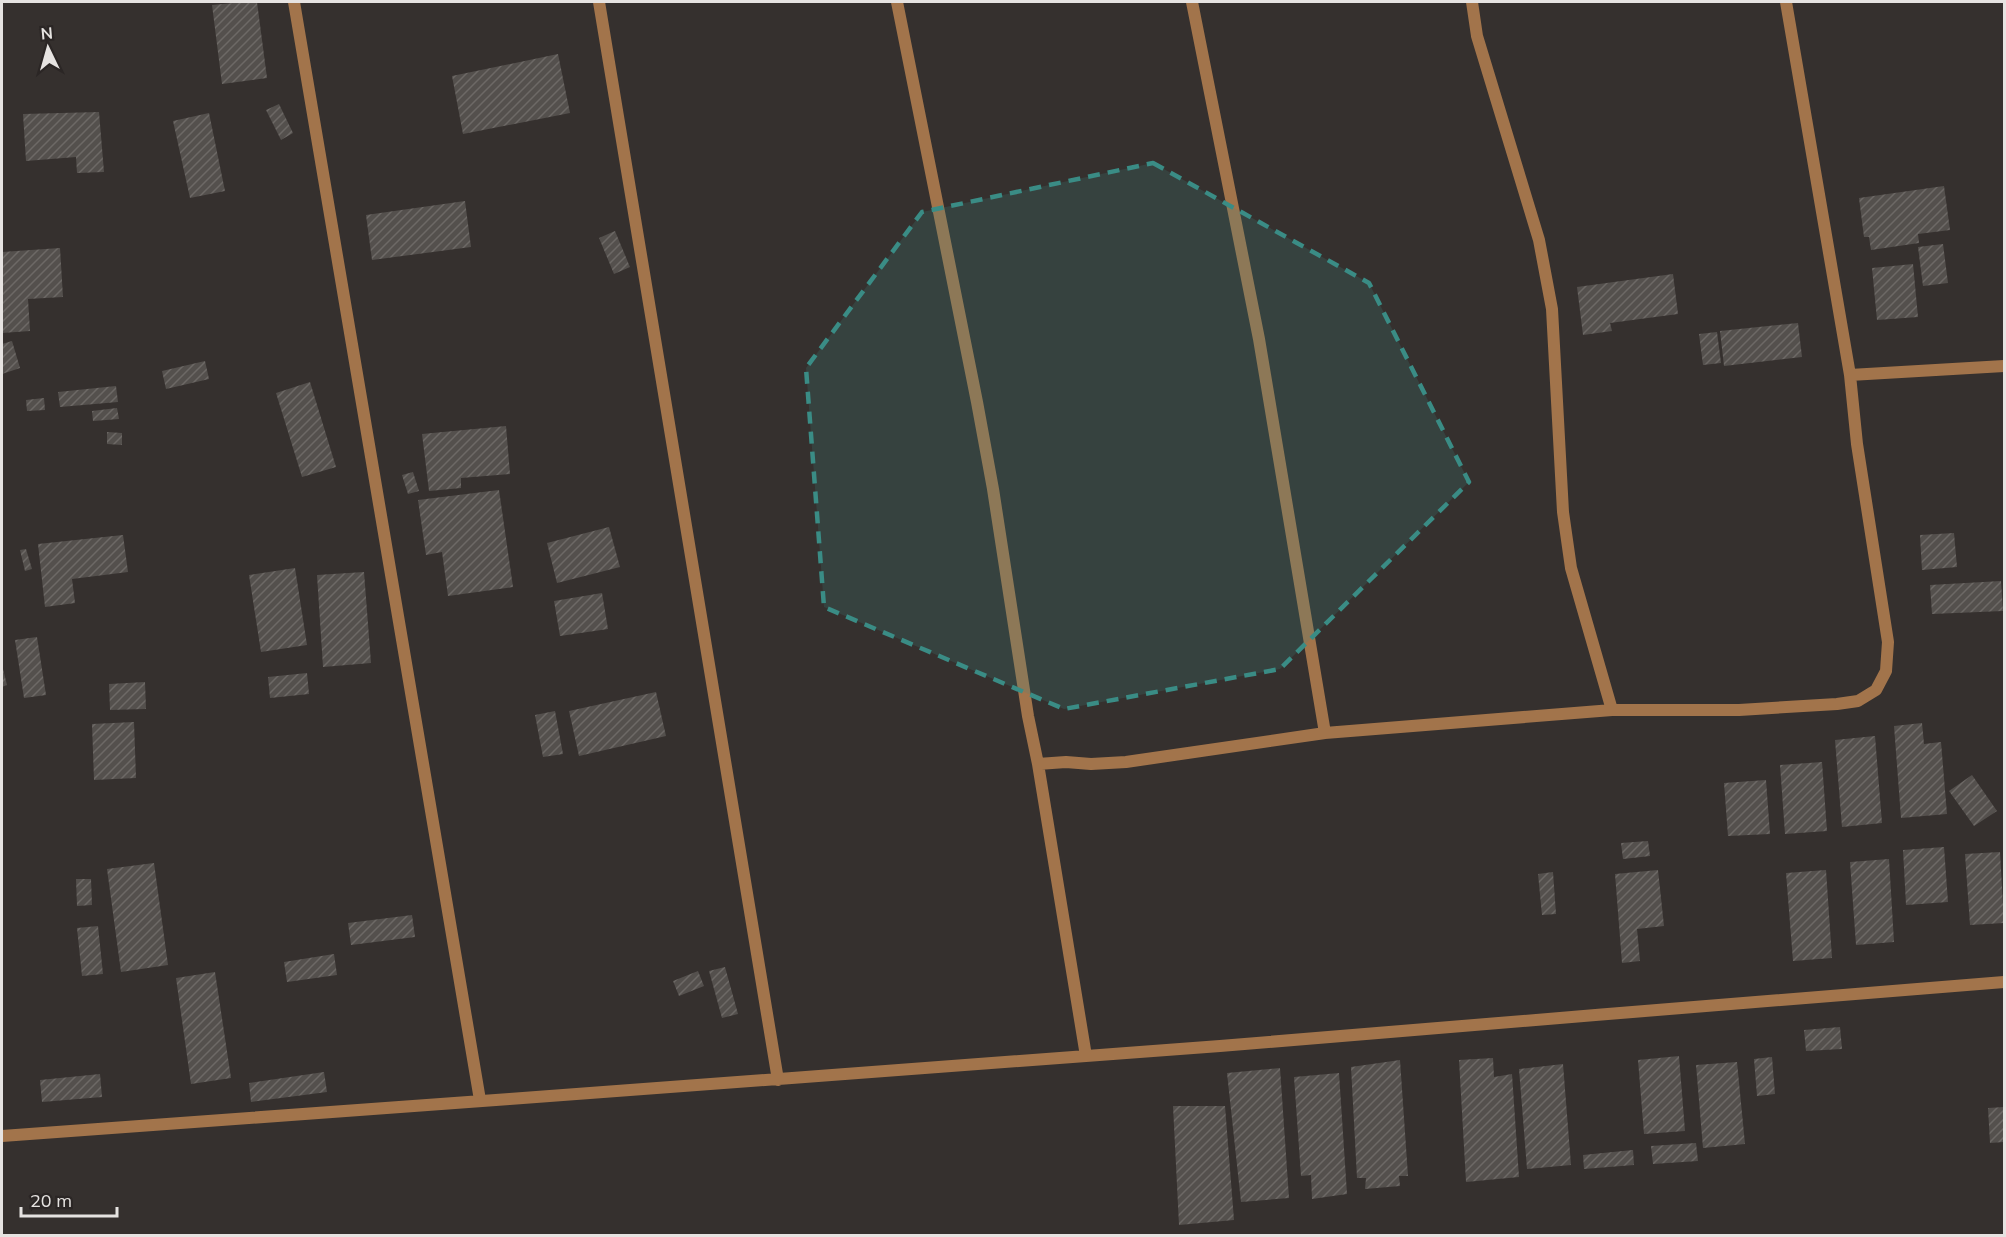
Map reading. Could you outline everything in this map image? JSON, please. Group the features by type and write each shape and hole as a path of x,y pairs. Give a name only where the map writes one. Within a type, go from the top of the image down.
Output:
{"street":[{"path":"294,2 480,1100"},
{"path":"599,2 778,1080"},
{"path":"897,2 981,424 1086,1056"},
{"path":"1192,2 1259,339 1325,733"},
{"path":"1472,2 1477,36 1521,175 1541,252 1552,309 1563,512 1571,568 1612,710"},
{"path":"1038,764 1126,762 1325,733 1612,710 1739,710 1837,704 1858,701 1876,690 1886,671 1888,642 1857,444 1850,375 1786,2"},
{"path":"1850,375 2004,366"},
{"path":"2,1136 778,1080 2004,982"}],"highlighted area":[{"path":"1153,163 1369,283 1469,482 1280,669 1064,709 824,607 806,368 922,212"}],"building":[{"path":"257,2 267,78 222,84 212,5"},
{"path":"558,54 570,113 463,134 452,76"},
{"path":"279,104 293,133 281,140 266,110"},
{"path":"99,112 104,172 77,173 76,157 26,161 23,114"},
{"path":"209,113 225,191 190,198 173,121"},
{"path":"1944,186 1950,230 1918,234 1919,243 1871,250 1869,237 1864,237 1859,198"},
{"path":"465,201 471,247 372,260 366,215"},
{"path":"615,231 630,267 614,274 599,238"},
{"path":"1943,244 1948,283 1923,286 1918,247"},
{"path":"60,248 63,297 28,299 30,331 2,333 2,252"},
{"path":"1913,264 1918,317 1877,320 1872,268"},
{"path":"1673,274 1678,314 1610,323 1612,331 1583,335 1577,287"},
{"path":"1798,323 1802,357 1724,366 1720,331"},
{"path":"1717,332 1721,363 1703,365 1699,334"},
{"path":"12,341 20,368 2,374 2,344"},
{"path":"205,361 209,379 166,389 162,371"},
{"path":"310,382 336,467 302,477 276,393"},
{"path":"116,386 118,402 60,407 58,392"},
{"path":"44,398 45,410 27,411 26,400"},
{"path":"117,408 119,419 93,421 92,411"},
{"path":"506,426 510,474 461,478 461,488 429,491 422,434"},
{"path":"107,432 122,433 122,445 107,444"},
{"path":"413,472 419,491 408,494 402,475"},
{"path":"499,490 513,587 448,596 442,552 426,555 418,500"},
{"path":"609,527 620,567 557,583 547,543"},
{"path":"1954,533 1957,567 1922,570 1920,535"},
{"path":"123,535 128,572 72,579 75,603 45,607 38,544"},
{"path":"26,549 32,569 25,571 20,550"},
{"path":"295,568 307,645 261,652 249,575"},
{"path":"364,572 371,663 323,667 317,575"},
{"path":"2001,581 2003,611 1932,614 1930,585"},
{"path":"602,593 608,629 560,636 554,601"},
{"path":"37,637 46,695 24,698 15,640"},
{"path":"2,665 7,685 2,687"},
{"path":"307,673 309,694 270,698 268,677"},
{"path":"145,682 146,709 110,710 109,684"},
{"path":"656,692 666,736 579,756 569,711"},
{"path":"555,711 563,754 543,757 535,715"},
{"path":"134,722 136,778 94,780 92,724"},
{"path":"1922,723 1924,744 1941,742 1947,814 1901,818 1894,726"},
{"path":"1875,736 1882,823 1842,827 1835,740"},
{"path":"1822,762 1827,831 1785,834 1780,765"},
{"path":"1972,775 1997,811 1974,826 1949,791"},
{"path":"1766,780 1770,834 1728,836 1724,783"},
{"path":"1648,841 1650,856 1623,859 1621,843"},
{"path":"1944,847 1948,902 1906,905 1903,850"},
{"path":"2000,852 2004,923 1970,925 1965,854"},
{"path":"1889,859 1894,942 1856,945 1850,862"},
{"path":"154,863 168,965 121,972 107,869"},
{"path":"1658,870 1664,926 1637,929 1640,961 1622,963 1615,874"},
{"path":"1826,870 1832,958 1793,961 1786,873"},
{"path":"1553,872 1556,914 1542,915 1538,874"},
{"path":"76,879 91,879 92,905 77,906"},
{"path":"412,915 415,937 351,945 348,923"},
{"path":"98,926 103,974 82,976 77,928"},
{"path":"334,954 337,975 287,982 284,962"},
{"path":"725,967 738,1014 722,1018 709,971"},
{"path":"698,971 704,986 679,996 673,981"},
{"path":"215,972 231,1078 191,1084 176,978"},
{"path":"1840,1027 1842,1049 1806,1051 1804,1030"},
{"path":"1679,1056 1685,1131 1644,1134 1638,1060"},
{"path":"1772,1057 1775,1094 1757,1096 1754,1059"},
{"path":"1493,1058 1494,1077 1512,1074 1519,1177 1466,1182 1459,1060"},
{"path":"1400,1060 1408,1176 1399,1176 1400,1186 1365,1189 1366,1178 1357,1178 1351,1067"},
{"path":"1737,1062 1745,1144 1703,1148 1696,1065"},
{"path":"1563,1064 1571,1165 1527,1169 1519,1069"},
{"path":"1280,1068 1289,1198 1241,1202 1227,1073"},
{"path":"324,1072 327,1092 251,1102 249,1083"},
{"path":"1339,1073 1347,1194 1312,1199 1311,1175 1301,1176 1294,1077"},
{"path":"100,1074 102,1097 42,1102 40,1080"},
{"path":"1173,1106 1225,1106 1234,1220 1179,1225"},
{"path":"2004,1107 2004,1142 1990,1143 1988,1108"},
{"path":"1696,1143 1698,1161 1653,1164 1651,1146"},
{"path":"1633,1150 1634,1165 1584,1169 1583,1155"}]}
